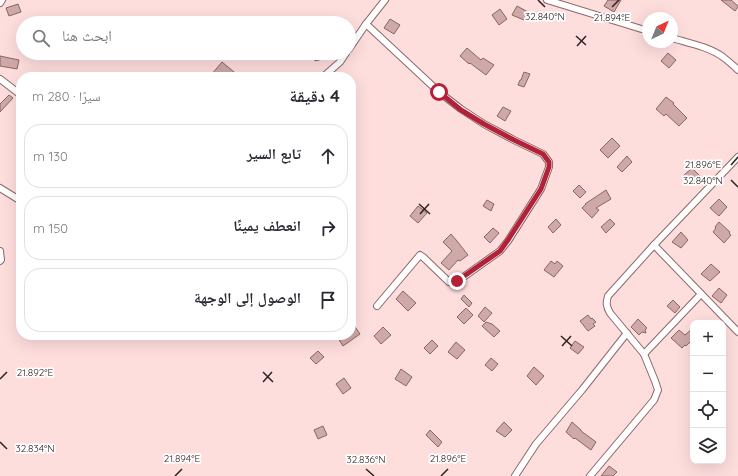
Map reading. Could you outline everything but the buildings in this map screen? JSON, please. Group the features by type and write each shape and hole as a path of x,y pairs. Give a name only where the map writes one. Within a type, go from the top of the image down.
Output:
{"street":[{"path":"356,39 385,0"},
{"path":"547,0 642,29"},
{"path":"366,24 439,92 461,110 484,124 543,154 549,162 549,167 541,189 500,251 455,283 449,282 423,256 420,255 377,306"},
{"path":"678,40 712,51 723,57 738,70"},
{"path":"329,72 341,60"},
{"path":"0,79 16,91"},
{"path":"590,476 654,400 658,390 656,381 644,354 607,308 606,303 608,296 654,245 738,157"},
{"path":"0,188 16,198"},
{"path":"654,245 738,332"},
{"path":"0,251 0,261"},
{"path":"644,354 701,294"},
{"path":"515,476 536,444 582,390 627,333"}],"route":[{"path":"439,92 461,110 484,124 543,154 549,162 549,167 541,189 500,251 457,281"}]}
